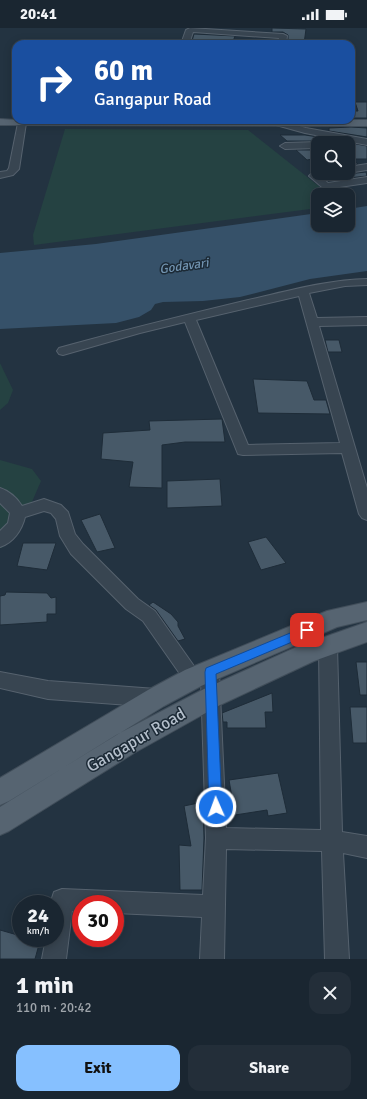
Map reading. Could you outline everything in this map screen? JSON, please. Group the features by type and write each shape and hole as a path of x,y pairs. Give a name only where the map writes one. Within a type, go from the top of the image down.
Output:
{"main road":[{"path":"0,122 12,123"},
{"path":"355,122 367,122"},
{"name":"Gangapur Road","path":"0,792 156,698 202,675 335,618 367,611"},
{"name":"Gangapur Road","path":"0,822 125,744 212,698 307,653 367,632"}],"street":[{"path":"186,40 190,29 283,36 282,40"},
{"path":"0,175 10,173 14,168 22,124"},
{"path":"284,124 336,136"},
{"path":"355,140 367,142"},
{"path":"285,146 311,144"},
{"path":"355,169 367,167"},
{"path":"319,180 326,186 367,180"},
{"path":"62,351 137,330 303,291 345,283 367,282"},
{"path":"303,291 367,514"},
{"path":"189,318 243,450 348,448"},
{"path":"312,322 367,321"},
{"path":"0,494 13,505 18,513 15,526 0,540"},
{"path":"18,513 44,505 56,509 63,516 68,536 77,549 132,604 149,616 202,675 212,698 216,838 212,959"},
{"path":"328,646 332,841 337,959"},
{"path":"0,680 48,690 156,698"},
{"path":"216,838 332,841 367,847"},
{"path":"54,959 62,900 214,906"}],"green space":[{"path":"65,129 248,130 321,188 311,188 311,209 34,245 33,235"},
{"path":"0,363 13,390 8,403 0,410"},
{"path":"0,460 32,469 41,481 25,518 2,548 0,548"}],"water":[{"name":"Godavari","path":"367,206 367,271 310,279 240,297 203,301 163,302 155,304 151,310 139,317 116,323 0,329 0,253 96,244 311,214 311,232 355,232 355,208"}],"building":[{"path":"272,28 306,29 305,40 288,40 288,35 283,32 272,32"},
{"path":"194,34 235,36 234,40 192,40"},
{"path":"355,102 367,102 367,118 355,118 355,111 358,111"},
{"path":"329,128 367,128 367,137 329,131"},
{"path":"280,135 312,136 311,141 287,141"},
{"path":"355,144 367,146 367,159 355,159"},
{"path":"296,150 311,150 311,159 307,160"},
{"path":"366,172 367,176 355,177 355,173"},
{"path":"325,340 339,340 342,352 328,352"},
{"path":"253,379 307,381 314,400 326,400 330,414 258,413"},
{"path":"222,419 225,442 185,442 162,445 162,488 129,487 133,462 101,459 103,433 150,430 149,421"},
{"path":"220,479 222,506 167,508 167,481"},
{"path":"100,514 115,548 97,552 81,520"},
{"path":"266,537 286,563 261,570 248,542"},
{"path":"23,543 56,543 47,570 17,566"},
{"path":"6,592 47,593 51,598 56,597 56,614 47,614 47,622 0,625 0,596 5,595"},
{"path":"153,602 171,614 178,622 178,626 185,639 178,641 156,610 149,605"},
{"path":"356,662 367,662 367,695 360,695"},
{"path":"272,693 273,712 265,712 266,728 227,728 227,722 223,722 222,713"},
{"path":"350,707 367,707 367,743 353,743"},
{"path":"278,773 287,813 268,816 267,810 235,815 229,780"},
{"path":"203,802 204,838 202,890 180,890 179,845 191,846 184,806"},
{"path":"0,930 12,933 12,947 38,947 35,959 0,959"}],"route":[{"path":"216,807 210,672 307,630"}]}
